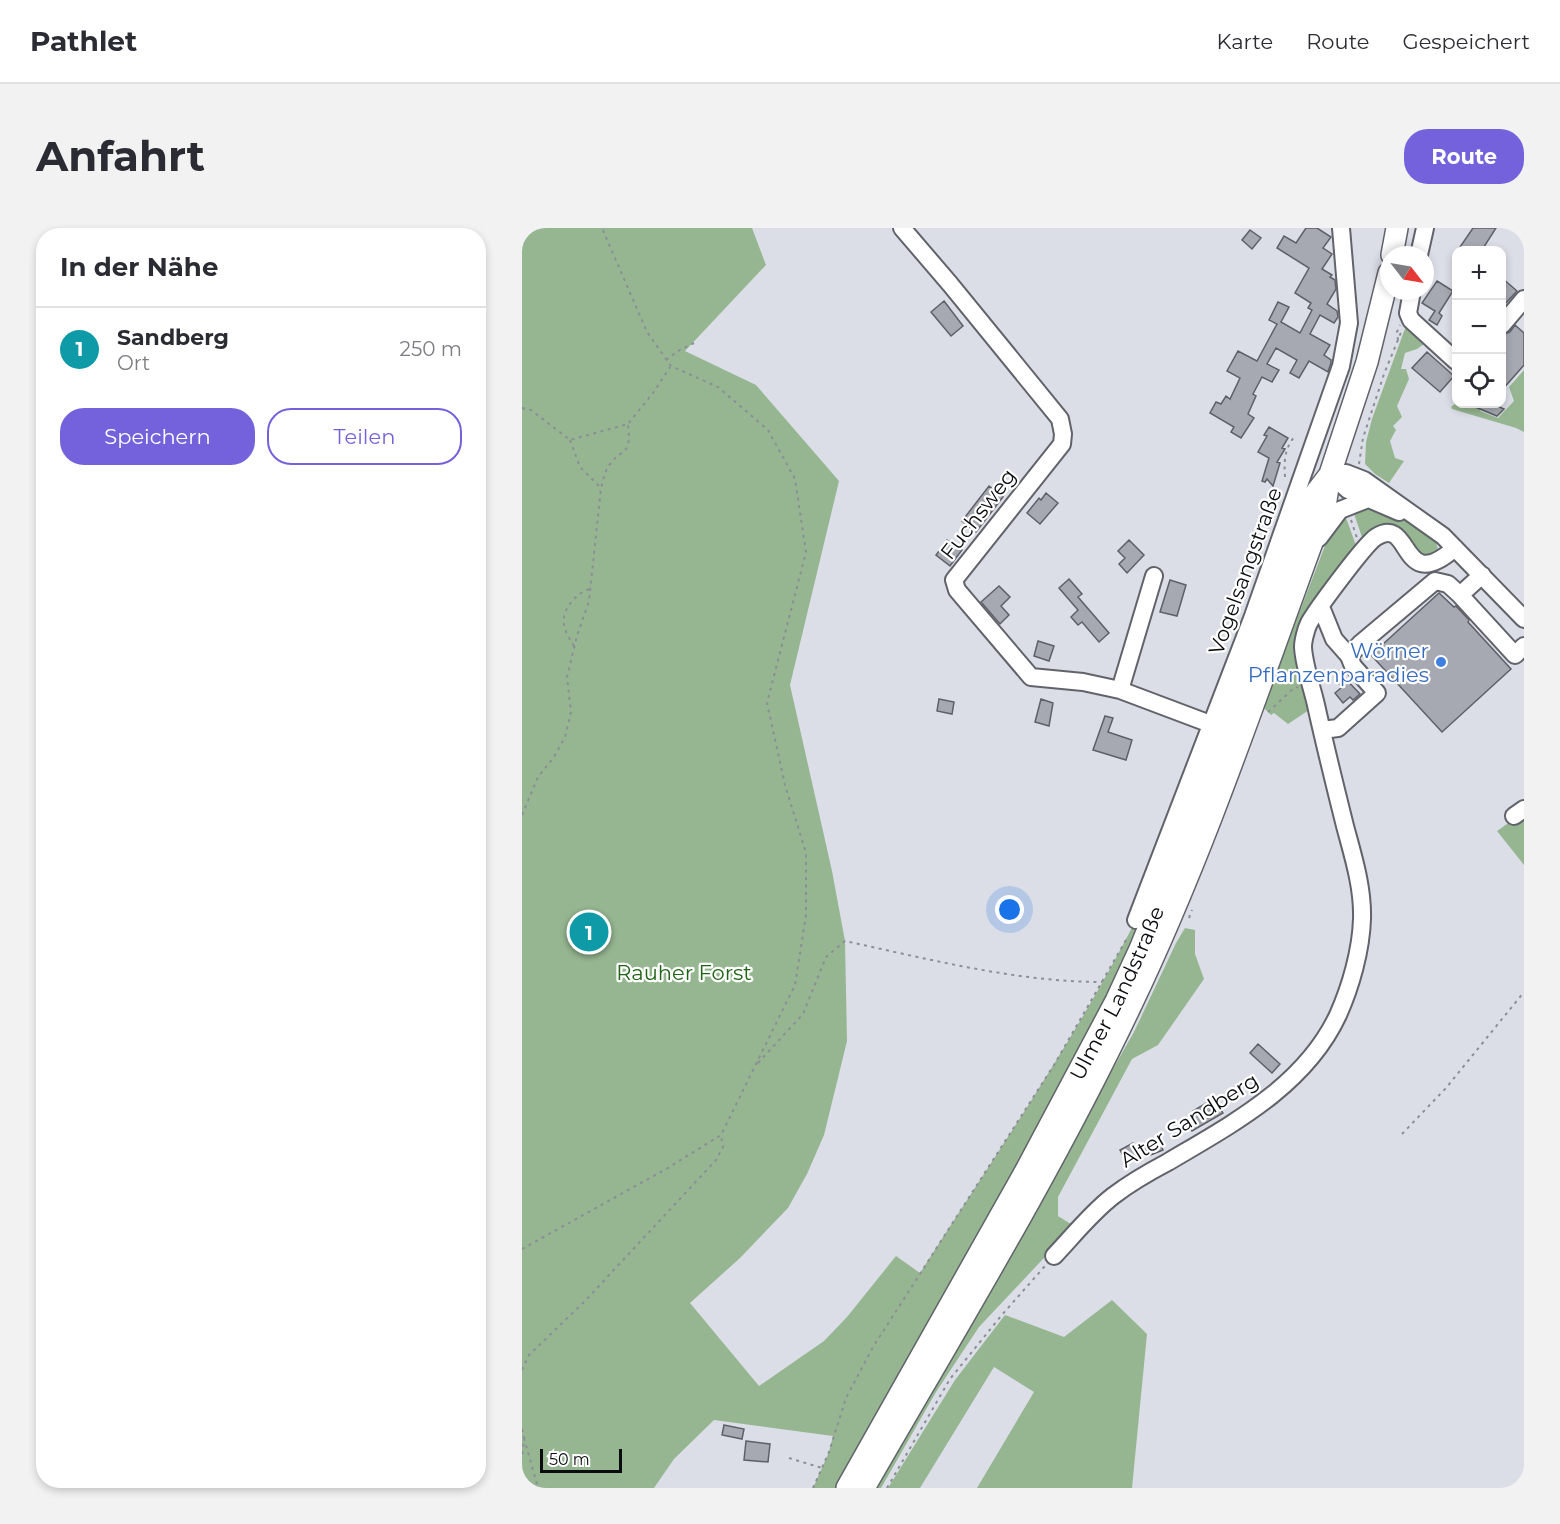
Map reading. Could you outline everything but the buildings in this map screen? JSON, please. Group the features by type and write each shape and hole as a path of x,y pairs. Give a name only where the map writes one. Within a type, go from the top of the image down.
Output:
{"main road":[{"path":"1394,246 1397,228"},
{"name":"Ulmer Landstraße","path":"864,1488 1039,1181 1130,1007 1184,887 1326,505 1330,474 1367,362 1382,300"},
{"name":"Ulmer Landstraße","path":"846,1488 1019,1184 1116,1001 1183,844 1308,503 1330,474"}],"street":[{"name":"Fuchsweg","path":"902,228 1060,419 1063,434 1062,444 954,580 957,590 1031,677 1083,682 1120,690 1213,725"},
{"name":"Vogelsangstraße","path":"1136,920 1213,725 1291,511 1345,351 1349,323 1341,228"},
{"path":"1421,246 1425,228"},
{"path":"1506,320 1524,299"},
{"path":"1410,300 1407,316 1415,326 1452,358"},
{"path":"1330,474 1354,475 1376,487 1422,521 1455,548 1524,619"},
{"path":"1330,474 1348,490 1422,521"},
{"path":"1308,553 1335,515 1347,507 1368,499"},
{"name":"Alter Sandberg","path":"1054,1256 1095,1211 1114,1195 1229,1126 1283,1087 1315,1052 1337,1015 1353,970 1362,920 1360,884 1303,645 1308,625 1376,537 1387,533 1394,534 1401,540 1413,559 1420,564 1430,565 1442,560 1455,548"},
{"path":"1460,595 1482,575"},
{"path":"1120,690 1154,576"},
{"path":"1349,656 1435,581 1448,584 1521,655"},
{"path":"1321,606 1334,639 1349,656 1353,666 1377,693 1338,728 1322,730"}],"path":[{"path":"522,1249 666,1169 721,1135 795,986 806,915 806,853 785,785 767,702 806,552 795,478 768,430 718,387 671,366 666,360 647,332 602,228"},
{"path":"1354,475 1360,460 1363,438 1384,374 1407,316"},
{"path":"666,360 678,351 694,344"},
{"path":"570,440 628,424 671,366"},
{"path":"522,408 531,410 570,440 580,467 601,488"},
{"path":"522,815 538,777 554,757 565,737 571,712 567,677 574,646 589,601 601,488 606,470 614,460 625,453 630,441 628,424"},
{"path":"1285,477 1284,461 1288,444 1296,435"},
{"path":"1347,507 1359,543 1364,550"},
{"path":"574,646 565,629 563,618 569,604 583,591 590,589"},
{"path":"1263,717 1294,688 1311,683"},
{"path":"813,1488 846,1398 873,1347 1054,1065 1136,920"},
{"path":"756,1065 803,1014 826,957 845,941 966,968 1081,982 1102,982"},
{"path":"1402,1134 1446,1088 1524,992"},
{"path":"522,1370 529,1355 585,1301 716,1160 723,1147 721,1135"},
{"path":"887,1488 950,1379 1054,1256"},
{"path":"522,1429 538,1488"},
{"path":"522,1457 524,1438"},
{"path":"789,1458 822,1468"}],"green space":[{"name":"Rauher Forst","path":"522,228 752,228 766,265 685,351 756,385 839,481 790,685 832,871 845,941 847,1041 824,1135 807,1174 788,1208 740,1258 690,1303 759,1386 824,1341 847,1317 896,1256 920,1273 1086,1011 1136,920 1144,923 1104,1011 837,1488 813,1488 829,1452 833,1436 714,1420 674,1459 654,1488 522,1488"},
{"path":"1407,323 1428,341 1417,349 1405,353 1401,369 1406,369 1409,379 1397,406 1402,417 1393,426 1396,430 1390,441 1395,458 1404,461 1389,483 1365,464 1366,442 1372,419"},
{"path":"1524,370 1524,432 1451,407 1479,408 1480,411 1498,418 1514,401 1509,387"},
{"path":"1367,508 1399,517 1423,529 1432,536 1437,544 1437,553 1429,557 1418,555 1403,534 1363,540 1353,511"},
{"path":"1345,515 1358,551 1309,618 1312,708 1288,724 1274,713 1271,715 1261,705 1277,671 1331,530"},
{"path":"1524,812 1524,865 1497,831"},
{"path":"1185,928 1195,930 1195,954 1204,979 1158,1045 1132,1059 1058,1197 1058,1216 1074,1226 979,1327 936,1392 881,1488 873,1488 1134,1032"},
{"path":"1112,1300 1147,1334 1132,1488 977,1488 1034,1392 994,1367 920,1488 888,1488 955,1380 1005,1315 1064,1337"}],"place":[{"name":"Wörner Pflanzenparadies","path":"1441,662"},
{"name":"Sandberg","path":"589,932"}]}
